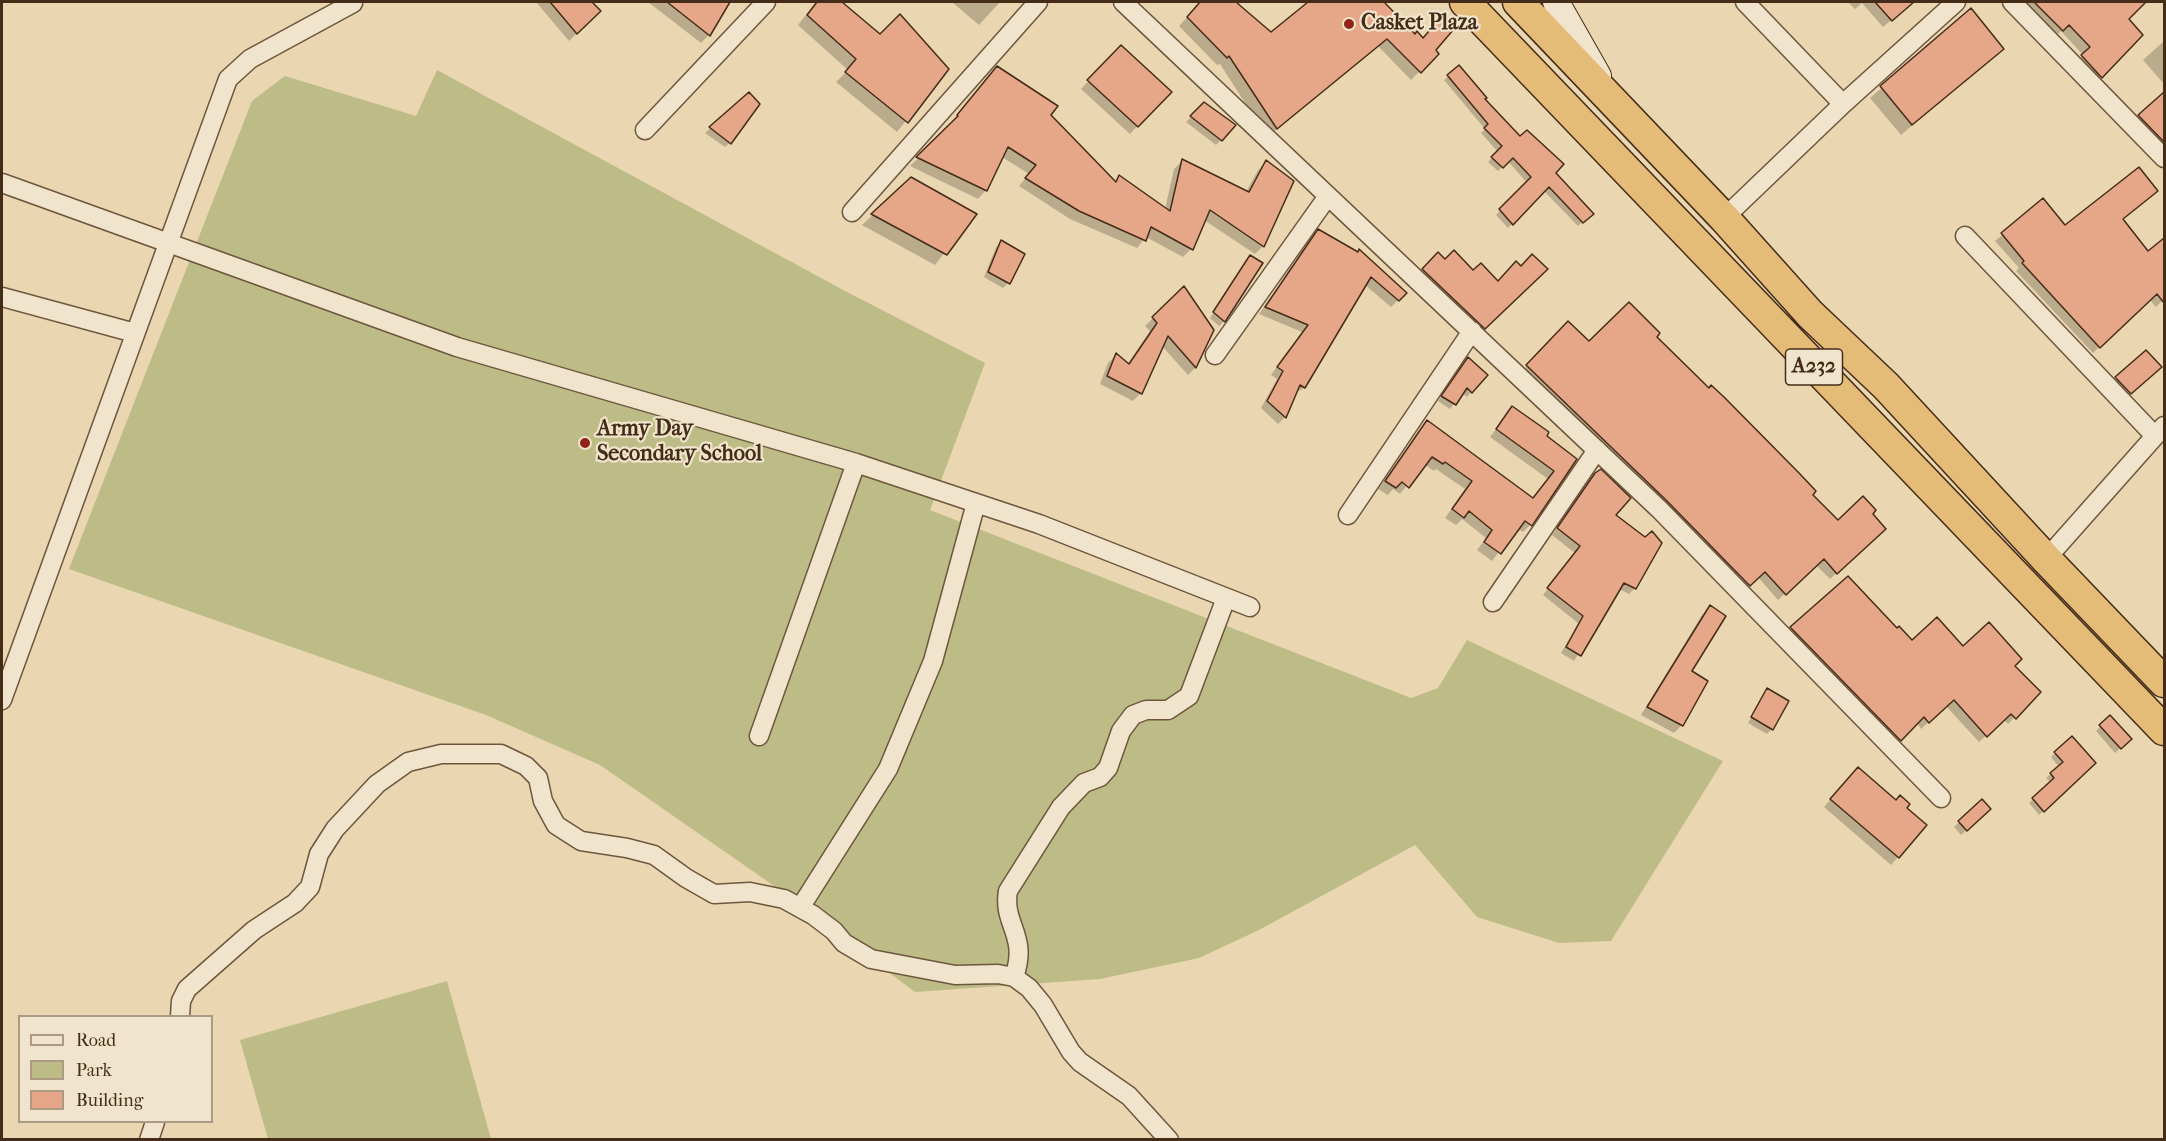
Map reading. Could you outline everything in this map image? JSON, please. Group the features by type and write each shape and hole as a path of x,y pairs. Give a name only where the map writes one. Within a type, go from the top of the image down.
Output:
{"highway":[{"name":"A232","path":"1465,2 2164,730"},
{"name":"A232","path":"1518,2 1724,218 1810,315 1886,386 2046,559 2164,682"}],"main road":[{"path":"1556,2 1611,99"}],"street":[{"path":"645,130 766,2"},
{"path":"852,212 1038,2"},
{"path":"1123,2 1659,508 1941,798"},
{"path":"1745,2 1843,104"},
{"path":"1724,218 1843,104 1956,2"},
{"path":"2012,2 2164,158"},
{"path":"2,700 228,79 250,59 353,3"},
{"path":"2,183 457,347 856,463 1039,524 1250,607"},
{"path":"1215,355 1328,196"},
{"path":"1965,236 2160,431 2046,559"},
{"path":"2,297 135,333"},
{"path":"1348,515 1472,332"},
{"path":"1493,602 1597,450"},
{"path":"759,736 856,463"},
{"path":"800,908 888,768 933,661 976,503"},
{"path":"1014,976 1020,961 1019,942 1005,905 1008,891 1061,807 1084,783 1100,777 1108,768 1121,731 1132,715 1146,710 1168,710 1189,696 1226,598"},
{"path":"180,1015 181,1001 187,989 254,930 295,903 310,887 319,855 330,836 377,784 408,762 441,754 501,754 526,766 538,778 543,801 556,825 581,841 654,855 686,878 714,894 761,894 784,899 834,931 856,952 871,959 955,975 1014,976 1029,988 1043,1005 1071,1052 1080,1062 1129,1096 1169,1140"},
{"path":"149,1140 155,1123"}],"green space":[{"path":"437,70 847,292 985,363 930,510 1411,698 1438,688 1467,640 1723,761 1611,941 1559,943 1477,917 1415,845 1259,930 1199,958 1100,979 915,992 767,881 600,765 486,715 69,569 252,101 285,76 416,116"},
{"path":"447,981 491,1139 268,1139 240,1040"}],"building":[{"path":"550,2 592,2 601,11 577,34"},
{"path":"667,2 730,2 710,36"},
{"path":"817,2 842,2 880,34 900,14 949,69 908,123 845,72 856,59 807,15"},
{"path":"1200,2 1236,2 1271,32 1308,2 1384,2 1415,34 1417,31 1423,38 1441,17 1454,29 1436,50 1439,54 1421,73 1387,39 1277,129 1229,56 1227,58 1187,17"},
{"path":"1875,2 1914,2 1892,21"},
{"path":"2034,2 2146,2 2129,19 2143,35 2102,78 2081,55 2090,47 2069,25 2063,31"},
{"path":"1971,8 2004,49 1912,125 1880,86"},
{"path":"1121,45 1172,92 1138,127 1087,80"},
{"path":"1459,65 1487,98 1485,99 1520,136 1527,130 1564,164 1556,173 1594,214 1583,223 1549,187 1513,225 1499,209 1531,177 1513,158 1503,168 1491,157 1502,146 1484,128 1488,124 1447,75"},
{"path":"997,66 1058,106 1051,115 1116,182 1119,175 1170,211 1182,159 1249,192 1266,160 1294,181 1264,247 1210,210 1193,250 1151,227 1146,241 1079,211 1025,178 1036,165 1008,147 987,191 916,157 958,116"},
{"path":"749,92 760,104 731,144 709,127"},
{"path":"2164,92 2164,142 2138,115"},
{"path":"1204,102 1236,125 1222,141 1190,116"},
{"path":"2139,167 2158,191 2123,219 2148,251 2164,238 2164,303 2157,294 2100,348 2022,263 2024,261 2001,233 2043,198 2065,225"},
{"path":"911,177 977,214 947,255 871,214"},
{"path":"1318,229 1358,252 1359,249 1407,293 1399,301 1371,277 1305,388 1300,385 1286,418 1267,401 1283,371 1277,367 1308,325 1265,307"},
{"path":"1001,240 1025,254 1010,284 988,272"},
{"path":"1454,250 1473,270 1481,263 1498,281 1516,261 1521,266 1532,254 1548,269 1485,329 1422,269 1438,252 1445,259"},
{"path":"1250,255 1263,263 1225,322 1213,312"},
{"path":"1184,286 1214,330 1196,368 1168,336 1142,394 1107,376 1116,353 1129,364 1157,323 1152,317"},
{"path":"1629,302 1660,333 1657,337 1709,388 1711,385 1724,397 1800,474 1816,491 1813,495 1838,520 1863,496 1876,510 1873,514 1886,529 1837,574 1824,559 1786,595 1765,572 1750,586 1667,501 1526,365 1568,321 1589,341"},
{"path":"2146,350 2162,367 2131,394 2115,377"},
{"path":"1468,357 1488,375 1472,393 1467,388 1456,405 1441,396"},
{"path":"1512,406 1549,432 1547,436 1577,459 1532,526 1525,521 1501,554 1484,542 1492,530 1469,511 1464,518 1452,509 1472,481 1445,462 1443,464 1432,457 1409,488 1402,482 1396,488 1385,481 1427,420 1533,498 1554,471 1496,429"},
{"path":"1601,469 1631,498 1616,515 1645,537 1652,531 1662,543 1636,589 1624,583 1581,656 1566,647 1583,616 1547,588 1580,546 1557,528 1595,473"},
{"path":"1848,576 1897,628 1899,626 1912,640 1937,617 1963,646 1989,622 2022,659 2015,666 2041,692 2016,719 2011,714 1987,737 1954,700 1929,723 1924,717 1901,741 1790,627"},
{"path":"1710,605 1726,616 1692,671 1708,681 1683,726 1647,707"},
{"path":"1767,688 1789,701 1773,730 1751,717"},
{"path":"2110,715 2132,739 2121,749 2099,725"},
{"path":"2072,736 2096,763 2044,812 2032,798 2054,778 2050,773 2063,762 2054,752"},
{"path":"1858,767 1896,800 1900,795 1910,804 1907,808 1927,825 1899,858 1830,799"},
{"path":"1982,799 1991,809 1967,831 1958,821"}],"place":[{"name":"Casket Plaza","path":"1349,24"},
{"name":"Army Day Secondary School","path":"585,443"}]}
